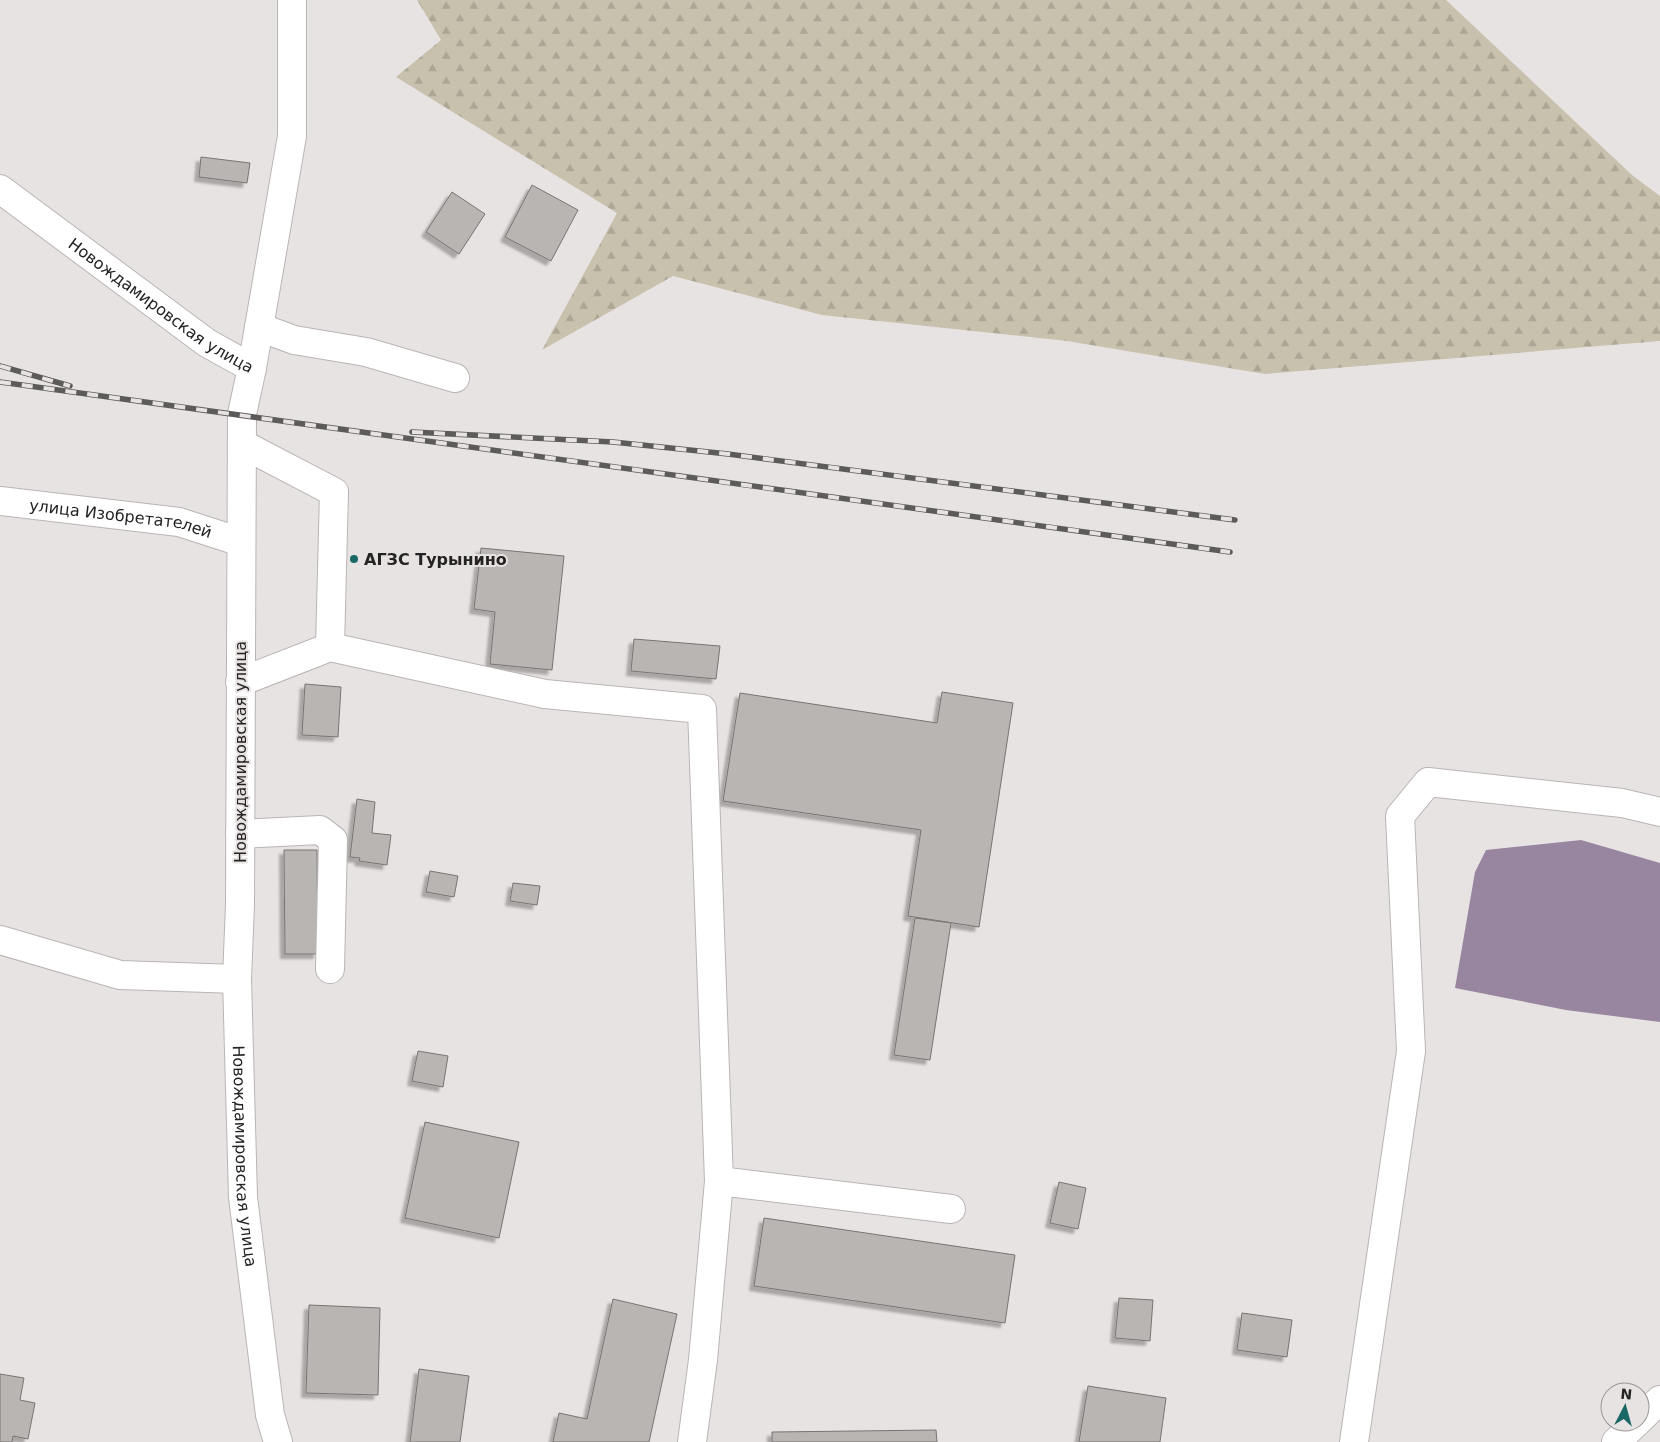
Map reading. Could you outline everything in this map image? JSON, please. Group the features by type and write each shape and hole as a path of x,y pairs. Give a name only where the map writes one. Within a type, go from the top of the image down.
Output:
{"street":[{"path":"252,368 292,136 292,0"},
{"name":"Новождамировская улица","path":"0,189 207,343 252,368 242,414 240,834 237,979 243,1197 270,1415 278,1442"},
{"path":"259,327 294,340 366,352 455,378"},
{"path":"242,444 334,492 330,647"},
{"name":"улица Изобретателей","path":"0,501 179,522 241,542"},
{"path":"240,682 330,647 545,694 702,709 719,1181 704,1360 692,1442"},
{"path":"1354,1442 1411,1051 1400,816 1428,782 1622,802 1660,812"},
{"path":"240,834 320,830 333,840 330,968"},
{"path":"0,940 120,975 237,979"},
{"path":"719,1181 951,1209"},
{"path":"1616,1442 1628,1432"}],"green space":[{"path":"417,0 1446,0 1632,175 1660,196 1660,341 1265,374 1067,341 822,315 673,276 542,350 617,213 396,77 441,40"}],"shaded area":[{"path":"1581,840 1660,863 1660,1022 1566,1010 1455,988 1475,872 1486,850"}],"building":[{"path":"201,157 250,163 247,183 199,177"},
{"path":"532,185 578,210 551,261 505,237"},
{"path":"452,192 485,214 459,254 426,232"},
{"path":"481,548 564,556 552,670 490,664 495,612 474,609"},
{"path":"634,639 720,646 716,679 631,671"},
{"path":"305,684 341,687 338,737 302,735"},
{"path":"942,692 1013,703 979,927 908,916 921,830 723,801 740,693 937,723"},
{"path":"357,799 375,802 372,833 391,835 387,865 359,861 360,858 350,857"},
{"path":"284,850 317,850 318,954 285,954"},
{"path":"430,871 458,876 454,897 426,892"},
{"path":"513,883 540,886 537,905 510,901"},
{"path":"915,918 951,923 930,1060 894,1055"},
{"path":"418,1051 448,1056 443,1087 412,1081"},
{"path":"425,1122 519,1142 499,1238 405,1218"},
{"path":"1059,1182 1086,1188 1078,1229 1050,1223"},
{"path":"764,1218 1015,1255 1005,1323 754,1286"},
{"path":"1119,1298 1153,1300 1150,1341 1115,1338"},
{"path":"613,1299 677,1314 649,1442 553,1442 559,1413 587,1419"},
{"path":"309,1305 380,1308 378,1395 306,1393"},
{"path":"1242,1313 1292,1320 1287,1357 1237,1350"},
{"path":"419,1369 469,1376 460,1442 410,1442"},
{"path":"0,1374 24,1378 20,1400 35,1403 28,1439 13,1436 12,1442 0,1442"},
{"path":"1088,1386 1166,1398 1160,1442 1079,1442"},
{"path":"936,1430 937,1442 772,1442 772,1432"}],"railway":[{"path":"0,366 70,386"},
{"path":"0,382 1230,552"},
{"path":"412,432 613,442 728,454 1235,520"}],"place":[{"name":"АГЗС Турынино","path":"354,559"}]}
